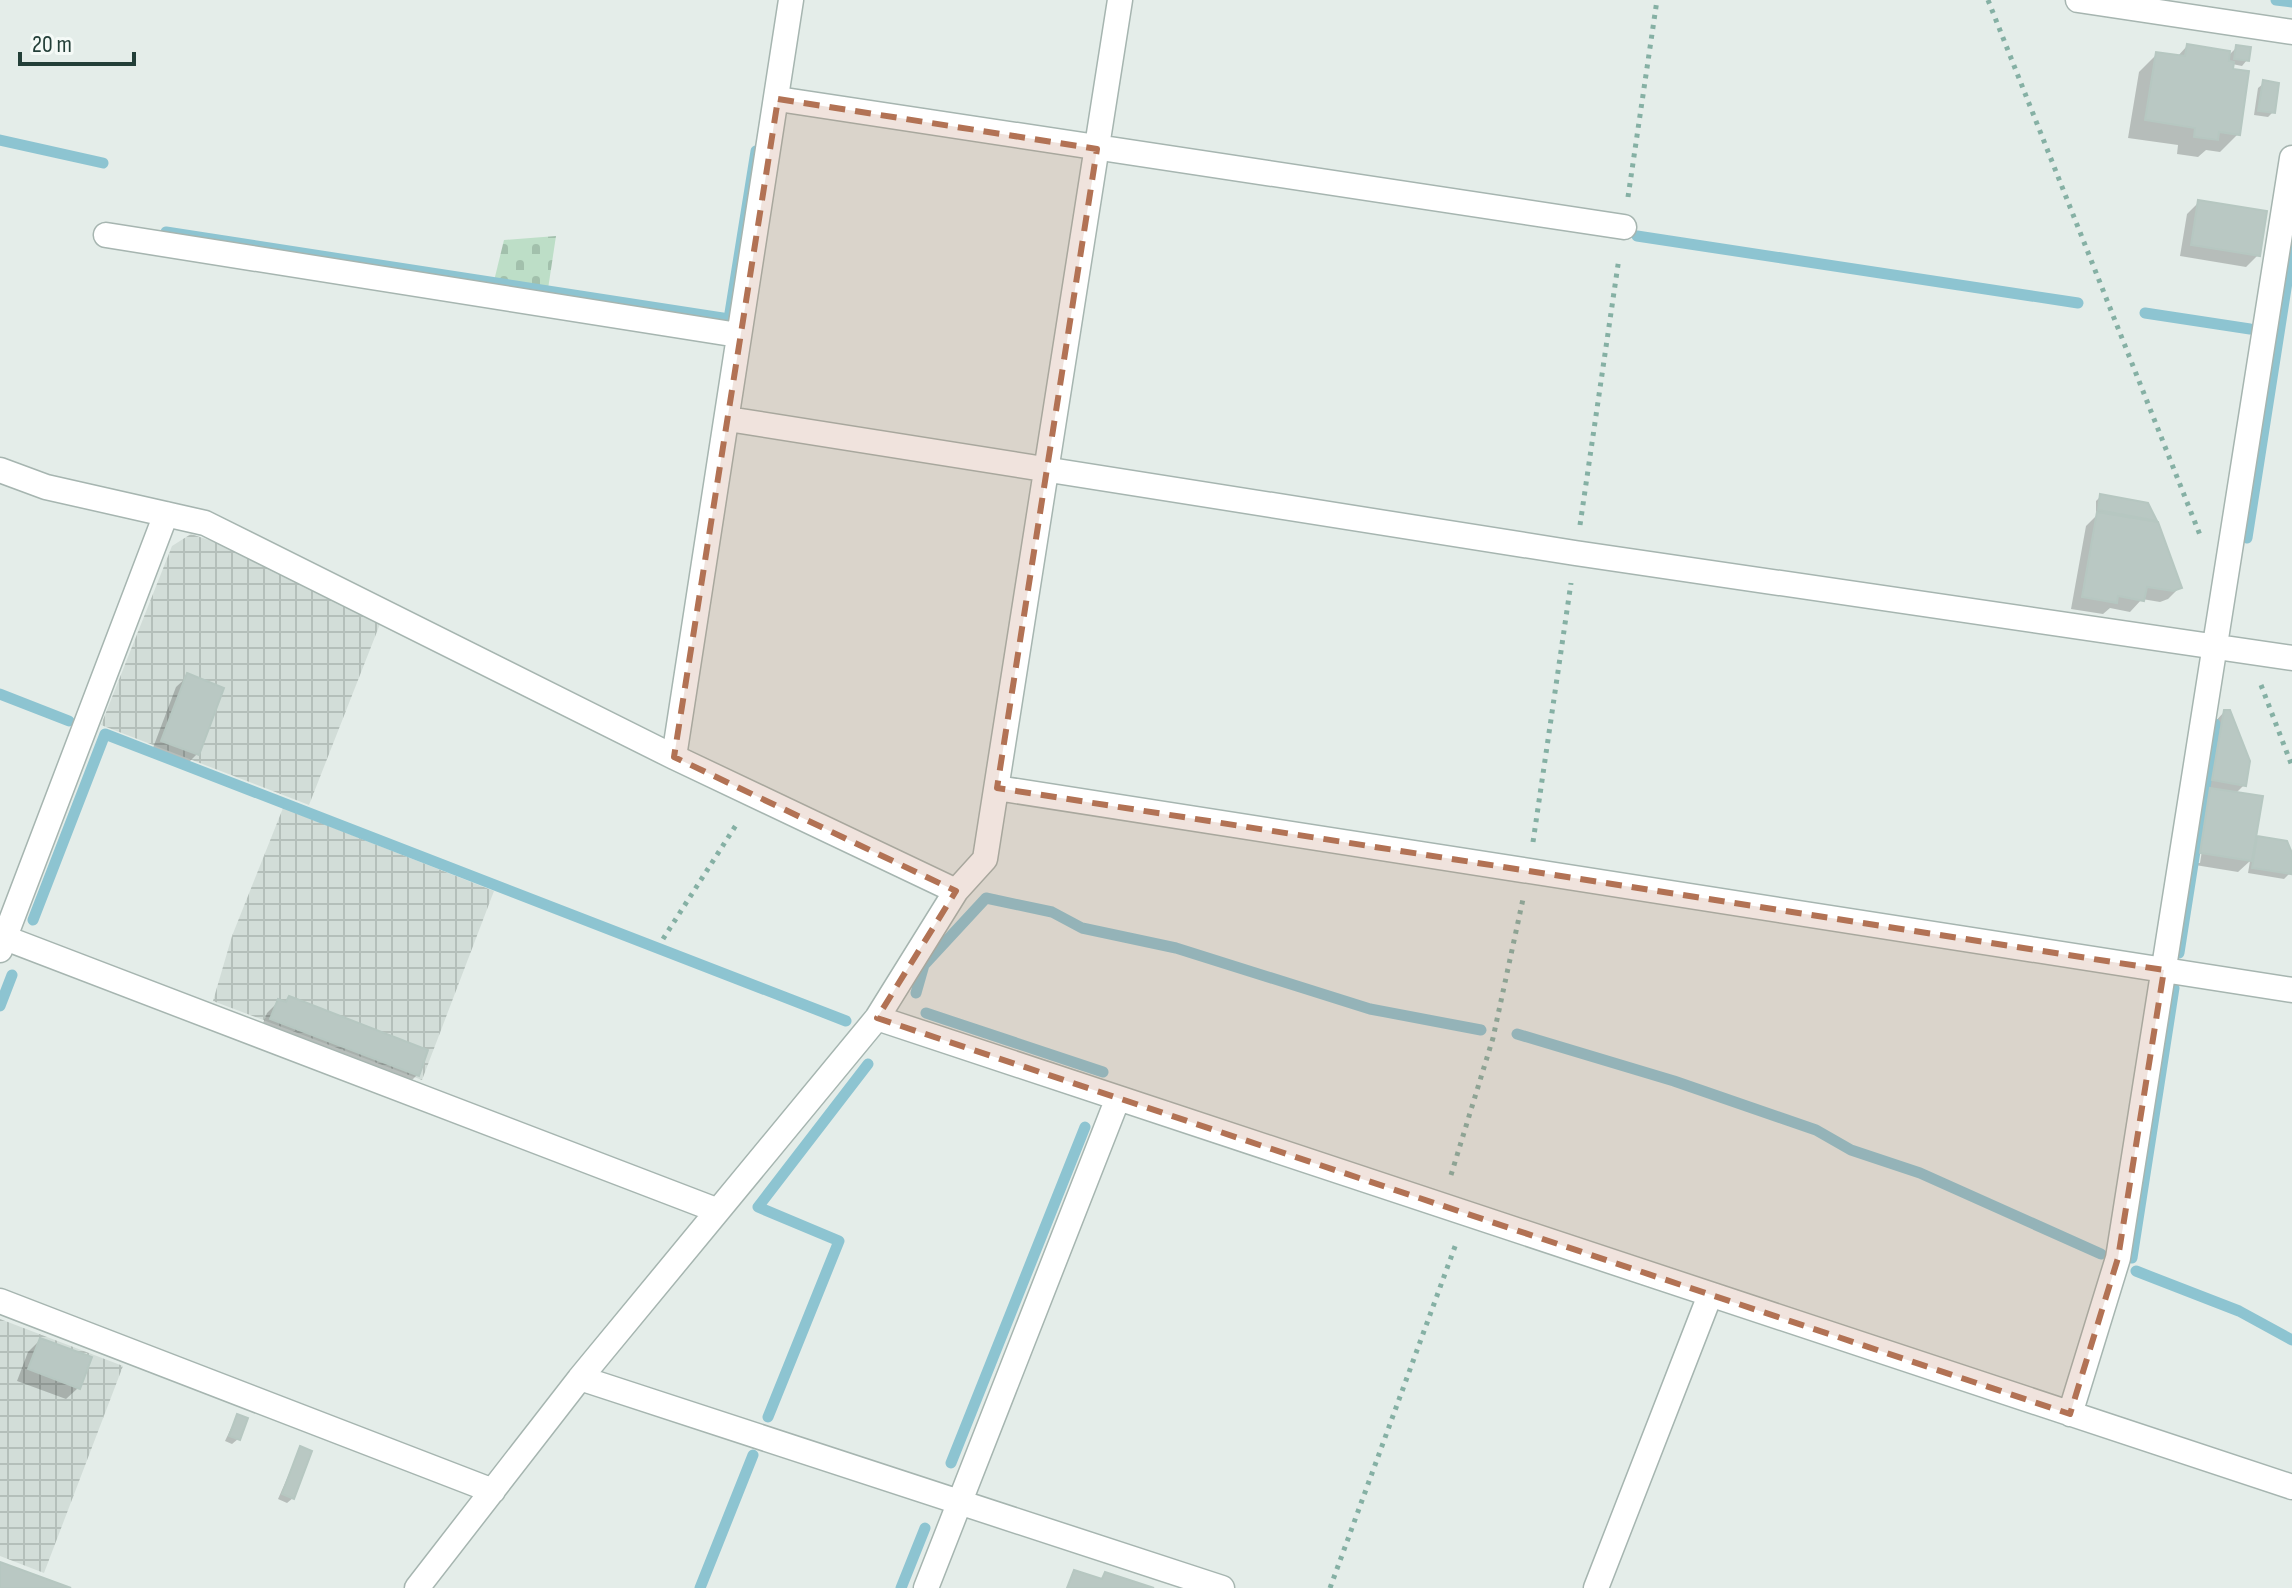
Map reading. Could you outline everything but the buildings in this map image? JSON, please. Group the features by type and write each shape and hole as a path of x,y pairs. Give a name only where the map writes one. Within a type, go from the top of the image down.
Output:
{"street":[{"path":"674,757 791,0"},
{"path":"417,1588 580,1378 877,1018 956,891 985,859 1049,469 1120,0"},
{"path":"2078,0 2292,32"},
{"path":"778,99 1624,227"},
{"path":"2070,1414 2118,1258 2292,158"},
{"path":"106,235 738,335"},
{"path":"728,419 1575,553 2292,658"},
{"path":"0,470 46,487 205,523 674,757 956,891"},
{"path":"166,514 1,941 716,1210"},
{"path":"997,788 2292,990"},
{"path":"877,1018 2292,1487"},
{"path":"926,1588 1118,1098"},
{"path":"1596,1588 1710,1295"},
{"path":"0,1301 493,1491"},
{"path":"580,1378 1222,1588"}],"path":[{"path":"1442,1205 1493,1038 1528,873 1657,0"},
{"path":"1988,0 2223,592"},
{"path":"2248,652 2292,766"},
{"path":"663,939 755,796"},
{"path":"1330,1588 1467,1214"}],"highlighted area":[{"path":"778,99 1097,149 997,788 2164,970 2118,1258 2070,1414 877,1018 956,891 674,757"}],"shaded area":[{"path":"191,534 227,546 380,624 309,805 101,725 172,546"},
{"path":"283,808 494,891 422,1080 213,1001 232,936"},
{"path":"0,1319 123,1366 44,1573 0,1556"}],"green space":[{"path":"556,236 548,289 494,281 504,240"}],"waterway":[{"path":"2276,0 2292,2"},
{"path":"0,140 103,163"},
{"path":"166,232 729,319 756,151"},
{"path":"1637,236 2078,303"},
{"path":"2247,538 2292,250"},
{"path":"2145,313 2250,329"},
{"path":"0,694 69,721"},
{"path":"2179,953 2215,724"},
{"path":"33,920 105,734 846,1021"},
{"path":"916,993 924,965 986,898 1052,912 1082,928 1176,948 1370,1009 1481,1030"},
{"path":"0,1006 12,975"},
{"path":"2132,1258 2174,988"},
{"path":"926,1013 1103,1072"},
{"path":"1517,1034 1674,1081 1816,1130 1851,1150 1920,1173 2101,1254"},
{"path":"768,1417 839,1241 758,1207 868,1064"},
{"path":"951,1463 1085,1127"},
{"path":"2136,1271 2239,1311 2292,1340"},
{"path":"700,1588 753,1455"},
{"path":"901,1588 925,1528"}]}
